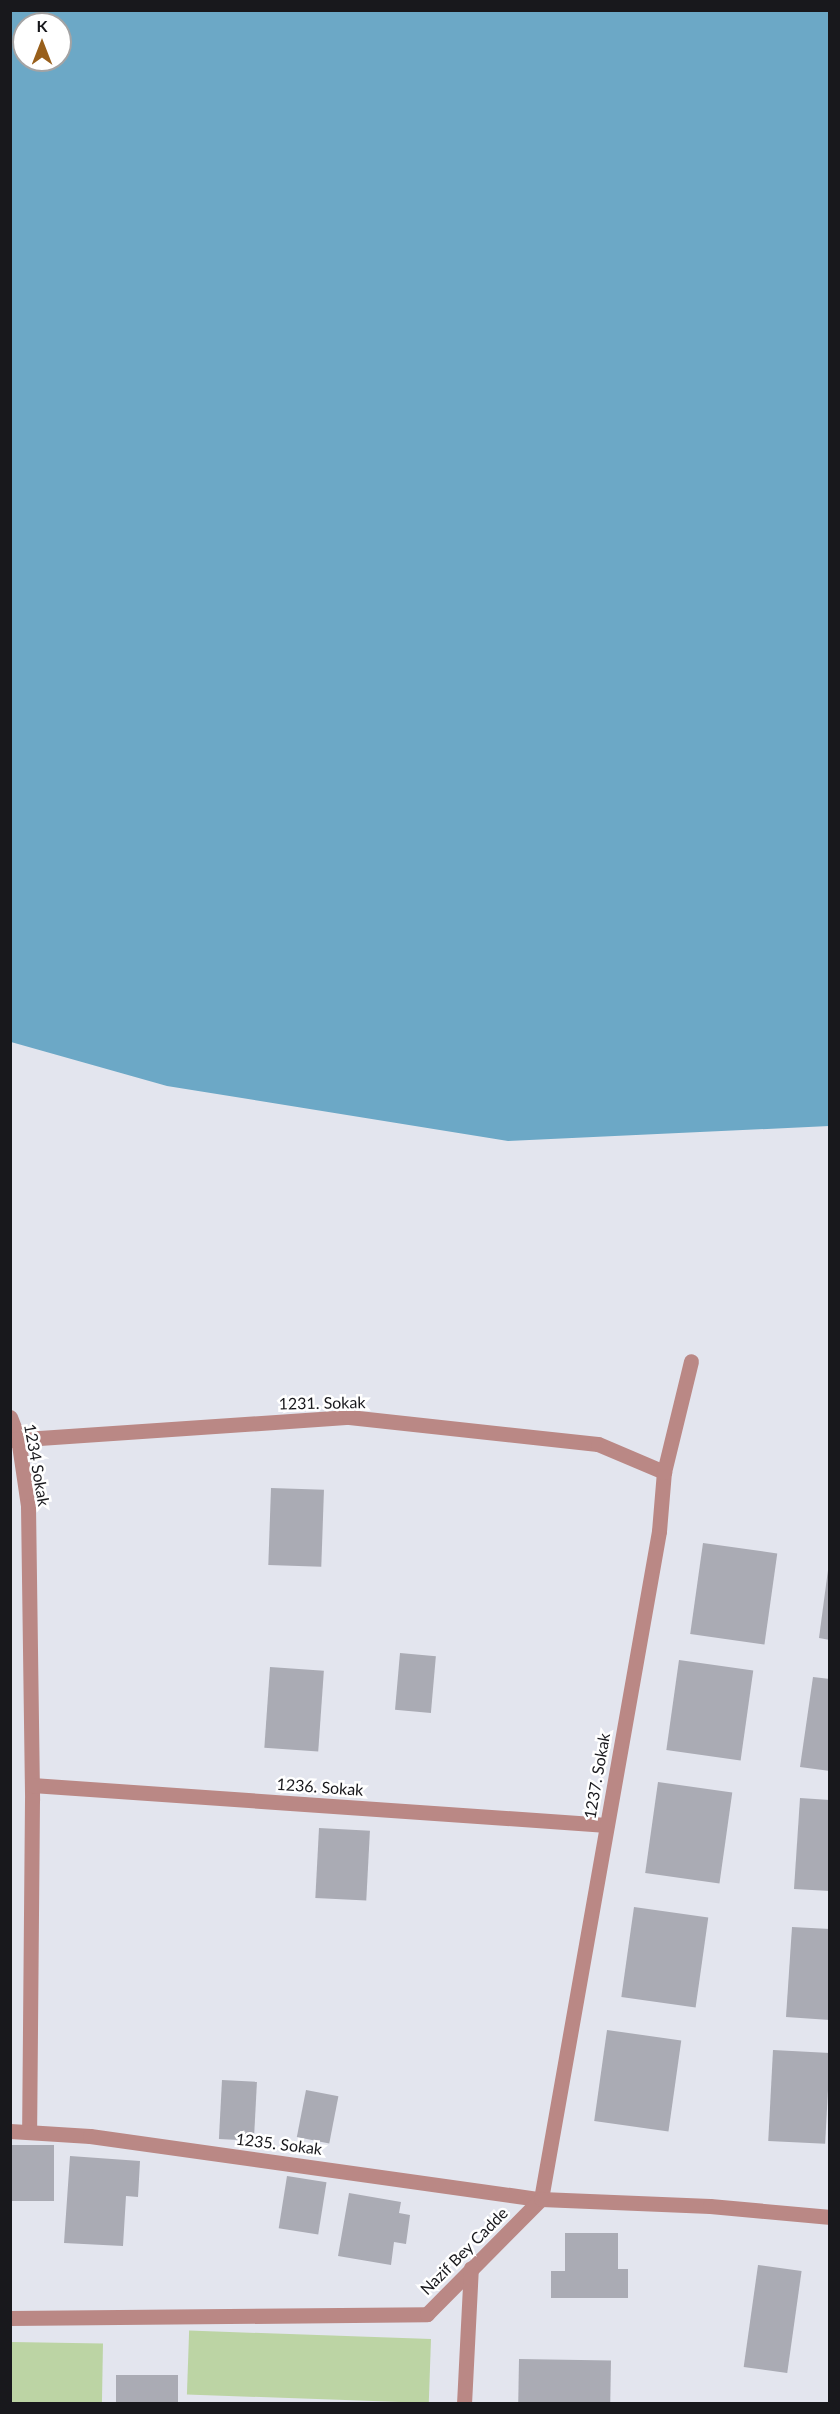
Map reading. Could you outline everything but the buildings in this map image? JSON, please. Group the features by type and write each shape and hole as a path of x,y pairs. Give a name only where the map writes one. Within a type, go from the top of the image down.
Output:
{"street":[{"name":"1237. Sokak","path":"542,2199 659,1531 664,1472 692,1361"},
{"name":"1234 Sokak","path":"10,1417 28,1506 32,1785 29,2132"},
{"name":"1231. Sokak","path":"14,1439 349,1417 598,1443 664,1472"},
{"name":"1236. Sokak","path":"32,1785 607,1825"},
{"name":"1235. Sokak","path":"10,2131 90,2136 542,2199"},
{"path":"542,2199 710,2206 830,2217"},
{"name":"Nazif Bey Cadde","path":"10,2318 427,2314 542,2199"},
{"path":"464,2403 471,2268"}],"green space":[{"path":"189,2331 431,2339 429,2403 187,2395"},
{"path":"11,2342 103,2344 102,2404 10,2403"}],"water":[{"path":"10,11 829,11 829,1126 508,1141 167,1086 11,1042"}]}
